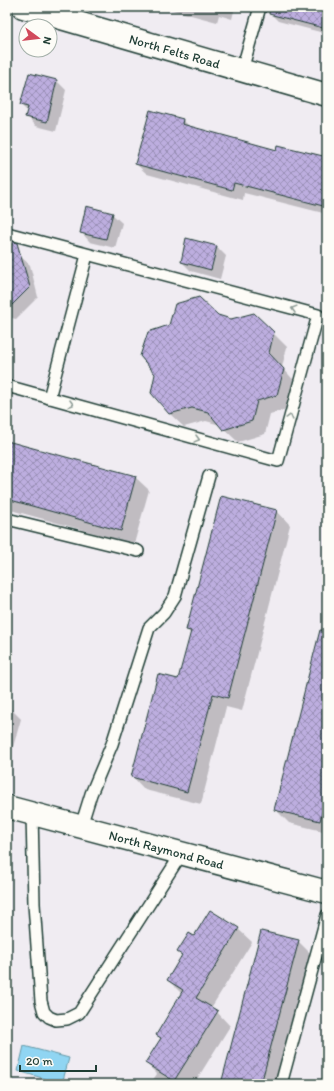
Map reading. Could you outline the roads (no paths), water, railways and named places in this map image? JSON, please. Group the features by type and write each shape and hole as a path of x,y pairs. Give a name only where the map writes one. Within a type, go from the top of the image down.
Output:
{"street":[{"name":"North Felts Road","path":"23,7 327,95"},
{"name":"North Raymond Road","path":"7,807 326,889"}],"lane":[{"path":"242,70 260,7"},
{"path":"7,233 318,315 278,461 7,386"},
{"path":"49,398 87,255"},
{"path":"81,826 91,794 112,744 149,628 164,613 175,596 209,476"},
{"path":"7,519 138,552"},
{"path":"32,813 34,904 41,1001 44,1012 56,1020 67,1019 79,1013 182,853"},
{"path":"281,1084 327,915"}],"water":[{"path":"24,1046 69,1058 62,1084 45,1084 46,1079 18,1071"}]}
